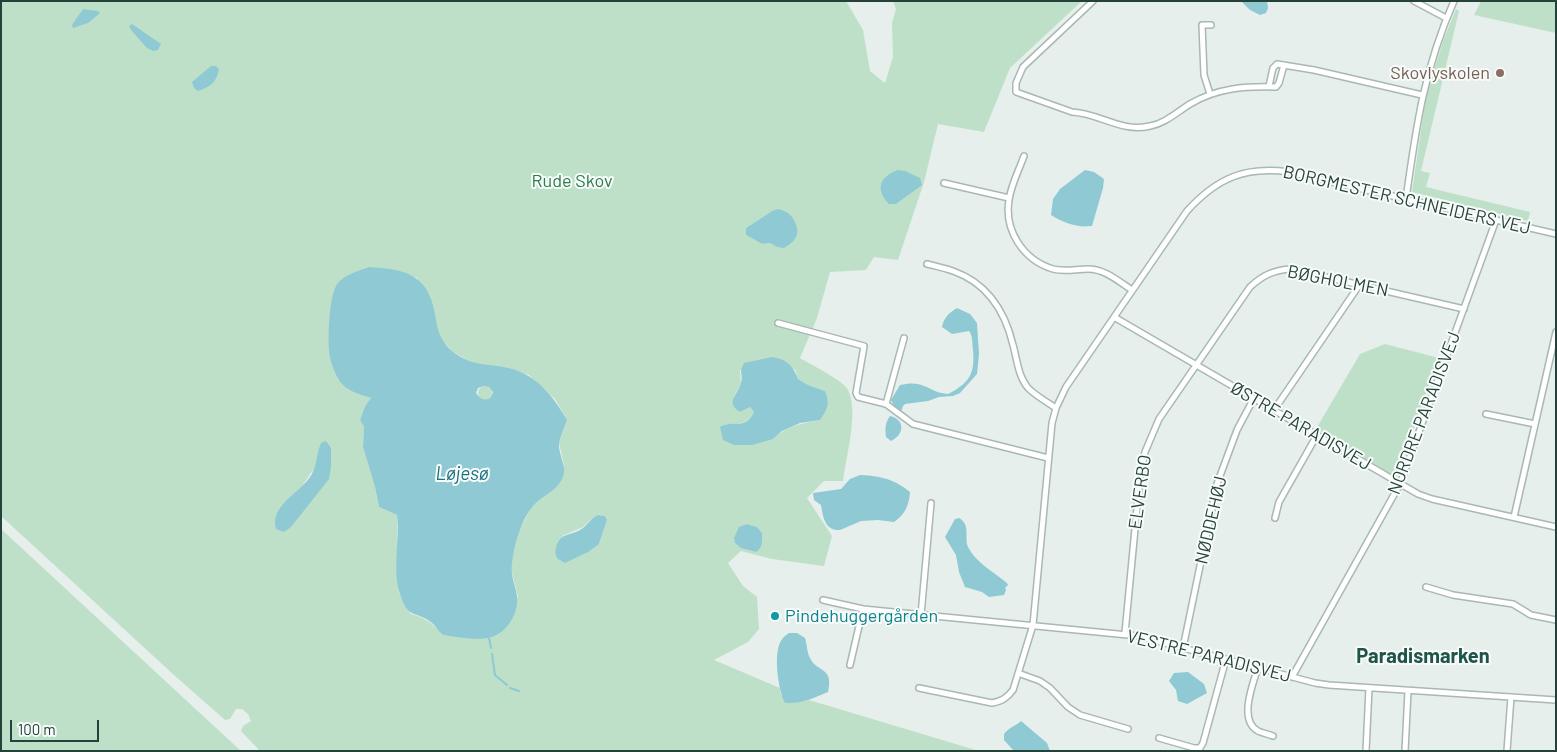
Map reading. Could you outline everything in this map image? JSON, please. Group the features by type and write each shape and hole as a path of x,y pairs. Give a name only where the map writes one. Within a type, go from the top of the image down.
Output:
{"street":[{"path":"1093,1 1023,67 1016,84 1016,92 1072,112 1080,112 1121,126 1136,128 1151,126 1166,120 1210,94 1248,86 1276,86 1279,83 1284,65"},
{"path":"1414,1 1446,18"},
{"path":"1406,200 1415,128 1428,70 1454,1"},
{"path":"1210,94 1204,75 1202,25 1211,25"},
{"path":"1269,86 1273,68 1277,64 1314,70 1422,95"},
{"path":"1024,156 1009,198 1008,217 1013,234 1019,245 1029,256 1053,269 1066,271 1100,270 1132,290"},
{"name":"BORGMESTER SCHNEIDERS VEJ","path":"919,688 992,703 1008,697 1013,690 1033,625 1048,458 1052,423 1056,408 1066,387 1187,211 1199,197 1212,187 1228,178 1243,173 1259,170 1289,172 1556,234"},
{"path":"944,183 1009,198"},
{"name":"NORDRE PARADISVEJ","path":"1292,677 1400,484 1496,220"},
{"path":"927,264 953,271 966,277 980,286 992,298 1003,314 1010,331 1023,380 1034,394 1056,408"},
{"name":"BØGHOLMEN","path":"1196,365 1250,287 1260,278 1279,270 1291,269 1464,309"},
{"path":"1274,410 1360,284"},
{"name":"ØSTRE PARADISVEJ","path":"1114,317 1400,484 1432,499 1556,527"},
{"path":"778,323 832,339 864,346 856,392 858,397 886,404 913,424 1048,458"},
{"path":"1514,517 1556,332"},
{"path":"886,404 904,338"},
{"name":"ELVERBO","path":"1125,634 1144,452 1158,419 1196,365"},
{"name":"NØDDEHØJ","path":"1183,648 1217,484 1237,430 1254,398"},
{"path":"1486,414 1535,424"},
{"path":"1276,518 1280,502 1317,435"},
{"path":"921,615 931,503"},
{"path":"1426,588 1454,595 1513,604 1532,615 1556,620"},
{"name":"VESTRE PARADISVEJ","path":"823,600 863,609 1125,634 1329,685 1556,700"},
{"path":"850,666 863,609"},
{"path":"1158,738 1200,748 1226,659"},
{"path":"1258,668 1247,707 1248,716 1251,725 1257,730 1273,736"},
{"path":"1018,673 1040,681 1050,688 1068,707 1080,715 1128,729"},
{"path":"1366,751 1369,688"},
{"path":"1405,751 1408,691"},
{"path":"1507,751 1511,697"}],"green space":[{"name":"Rude Skov","path":"1,1 846,1 863,30 870,71 885,83 893,57 892,23 896,9 893,1 1082,1 1010,68 984,132 938,124 924,182 898,260 874,257 866,270 830,272 817,318 800,358 845,386 851,399 852,422 843,481 824,481 807,498 832,536 824,566 772,559 741,551 728,563 743,586 757,597 759,629 748,642 714,660 780,688 781,695 803,701 809,700 979,751 260,751 241,731 243,726 251,721 248,714 242,709 236,709 230,719 225,720 1,516","holes":["772,211 777,247 770,243 762,244 746,235 746,228","409,275 417,278 431,301 436,328 440,338 452,351 467,360 481,365 509,368 529,375 555,399 567,420 559,443 564,465 532,506 519,531 511,569 518,597 442,634 428,621 411,614 399,593 397,515 379,507 363,447 364,427 360,420 365,406 371,398 354,391 330,358 329,334","795,369 798,379 825,391 820,420 795,426 773,439 725,424 746,422 754,412 750,407 740,412 734,396 741,385 740,370","313,470 302,512 291,527 280,508 302,486","598,515 605,516 607,520 599,544 562,536 583,527","747,524 757,527 762,533 756,552 742,548 735,543"]},
{"path":"1481,1 1556,1 1556,33 1474,15"},
{"path":"1456,9 1459,11 1421,171 1430,173 1426,187 1530,212 1528,221 1412,192 1426,96 1443,41"},
{"path":"1385,344 1439,358 1396,477 1316,429 1360,354"},
{"path":"482,386 488,386 492,393 488,400 482,400 478,396 478,390"},
{"path":"1,529 241,751 1,751"}],"water":[{"path":"1241,1 1267,1 1268,8 1266,13 1260,15 1250,10"},
{"path":"83,9 100,13 88,23 73,28 72,25"},
{"path":"132,24 161,44 158,50 153,51 147,48 131,30 129,26"},
{"path":"211,66 216,66 219,69 215,81 198,91 194,88 192,82"},
{"path":"898,170 920,178 922,185 896,204 889,204 882,193 881,184 887,176"},
{"path":"1085,170 1094,172 1104,179 1092,226 1071,224 1051,215 1053,199 1060,189"},
{"path":"778,209 788,213 796,223 797,234 791,243 784,248 777,247 770,243 762,244 746,235 746,228"},
{"name":"Løjesø","path":"369,267 404,272 421,282 432,301 440,334 452,351 466,360 509,368 528,376 550,395 567,420 559,445 564,467 563,476 555,488 533,506 522,525 514,548 512,563 517,597 515,612 506,628 494,636 473,639 442,634 432,623 409,611 400,594 396,565 397,515 379,507 363,447 364,427 360,420 365,406 371,398 343,385 333,368 329,351 330,310 336,286 346,276","holes":["489,387 493,392 489,399 483,399 476,393 478,388"]},
{"path":"957,308 970,314 977,323 979,354 977,374 960,393 928,401 905,404 901,412 895,408 891,400 900,385 919,384 937,392 948,394 961,386 972,371 972,340 969,331 952,334 942,327 947,316"},
{"path":"772,357 788,363 798,379 825,391 828,403 825,412 820,420 800,423 782,431 773,439 752,445 734,445 723,440 720,427 743,423 751,418 754,412 750,407 740,412 733,405 734,398 740,387 741,369 744,363"},
{"path":"890,416 901,424 901,432 891,441 886,437 886,424"},
{"path":"326,441 331,448 329,479 291,527 284,532 276,529 275,520 278,512 309,478 314,470 321,443"},
{"path":"860,475 887,479 910,492 906,509 894,522 878,520 861,521 840,530 831,528 826,522 821,505 814,500 813,493 841,489 850,479"},
{"path":"598,515 605,516 607,520 599,544 588,552 565,563 558,559 555,551 560,539 583,528"},
{"path":"959,518 965,524 967,543 971,553 980,563 1007,583 1004,595 989,597 982,592 965,587 959,572 956,555 945,537 955,519"},
{"path":"747,524 757,527 762,533 761,546 756,552 741,548 735,543 734,538 739,527"},
{"path":"789,633 797,633 805,638 808,654 813,663 824,671 829,678 828,692 802,702 785,703 778,680 777,660 780,643 783,637"},
{"path":"1188,672 1204,684 1207,693 1187,704 1178,701 1176,690 1169,681 1174,673"},
{"path":"1021,721 1047,743 1050,751 1014,751 1004,740 1004,734"}],"waterway":[{"path":"489,638 491,648"},
{"path":"492,654 495,675 507,685"},
{"path":"510,688 519,691"}],"place":[{"name":"Skovlyskolen","path":"1500,73"},
{"name":"Pindehuggergården","path":"775,616"}],"district":[{"name":"Paradismarken","path":"1423,656"}]}
